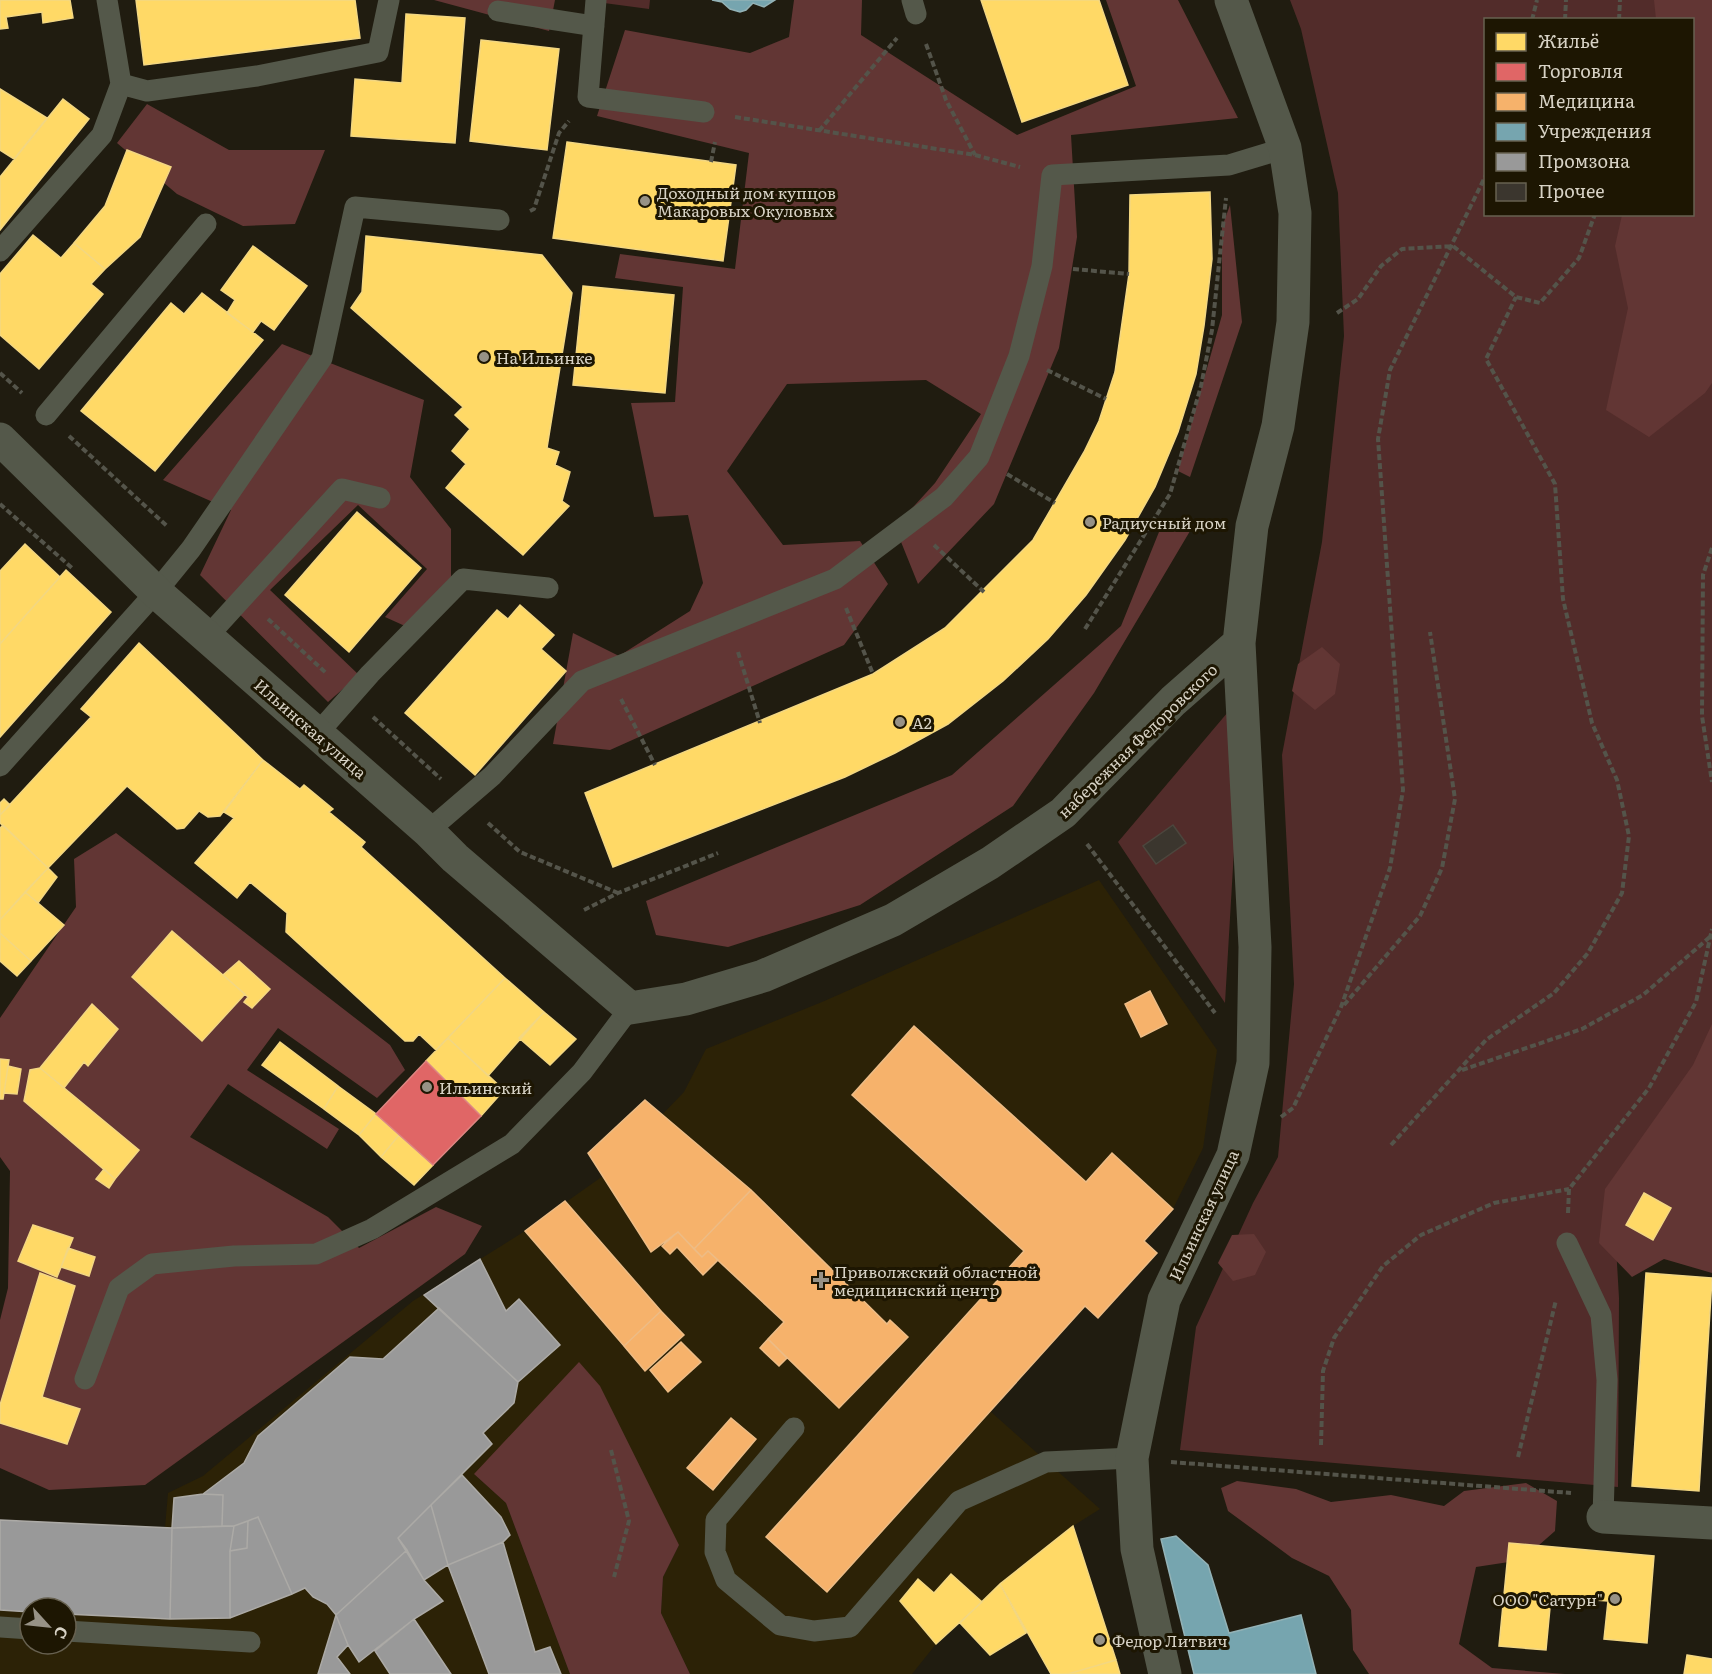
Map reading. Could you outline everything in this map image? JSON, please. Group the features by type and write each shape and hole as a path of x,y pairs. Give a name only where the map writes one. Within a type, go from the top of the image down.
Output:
{"street":[{"path":"1231,0 1285,148 1295,213 1293,322 1278,426 1252,526 1239,643"},
{"name":"Ильинская улица","path":"0,439 156,592 428,831 464,866 630,1008"},
{"name":"набережная Федоровского","path":"630,1008 686,999 763,976 893,920 990,863 1063,813 1173,701 1239,643"},
{"name":"Ильинская улица","path":"1165,1674 1137,1548 1132,1458 1164,1300 1233,1155 1253,1064 1255,947 1239,643"},
{"path":"1604,1506 1712,1523"}],"lane":[{"path":"0,251 102,135 121,84 106,0"},
{"path":"121,84 147,91 257,76 378,52 389,0"},
{"path":"596,0 588,97 704,112"},
{"path":"498,11 594,26"},
{"path":"428,831 492,776 582,681 835,579 944,497 979,457 1019,356 1042,266 1052,175 1229,165 1285,148"},
{"path":"0,766 156,592 191,549 322,358 355,207 499,220"},
{"path":"46,415 206,224"},
{"path":"207,637 342,489 380,498"},
{"path":"318,734 370,675 463,579 548,588"},
{"path":"85,1379 119,1288 152,1264 234,1256 316,1254 372,1229 512,1144 582,1072 630,1008"},
{"path":"1567,1243 1601,1315 1607,1380 1604,1506"},
{"path":"794,1428 716,1520 715,1552 726,1580 780,1625 814,1631 850,1627 959,1501 1046,1462 1132,1458"},
{"path":"0,1628 18,1629"},
{"path":"78,1632 250,1642"}],"path":[{"path":"1532,18 1537,0"},
{"path":"1565,18 1566,0"},
{"path":"1619,18 1620,0"},
{"path":"819,131 914,7"},
{"path":"914,7 946,100 975,155"},
{"path":"499,220 534,209 559,133 588,97"},
{"path":"704,112 975,155 1052,175"},
{"path":"1085,629 1170,494 1201,386 1212,330 1229,165"},
{"path":"1275,1122 1293,1108 1341,1007 1390,868 1403,790 1377,439 1390,370 1453,246 1484,177"},
{"path":"1337,313 1358,299 1381,266 1402,249 1453,246 1516,297 1540,303 1579,258 1594,216"},
{"path":"1042,266 1129,274"},
{"path":"1391,1145 1486,1040 1554,993 1588,953 1622,893 1629,836 1617,780 1592,723 1563,599 1556,484 1486,359 1516,297"},
{"path":"1019,356 1106,399"},
{"path":"0,373 191,549"},
{"path":"979,457 1055,504"},
{"path":"912,523 984,592"},
{"path":"1712,548 1703,575 1702,716 1712,782"},
{"path":"835,579 873,674"},
{"path":"729,621 760,723"},
{"path":"1341,1007 1420,916 1442,868 1455,799 1430,632"},
{"path":"607,670 655,765"},
{"path":"1063,813 1218,1017"},
{"path":"520,852 618,893"},
{"path":"584,910 618,893 718,853"},
{"path":"1518,1457 1552,1321 1567,1243 1569,1189 1649,1088 1696,1002 1712,929"},
{"path":"1460,1070 1582,1029 1643,995 1711,935"},
{"path":"1321,1445 1323,1371 1334,1338 1383,1266 1421,1235 1494,1203 1569,1189"},
{"path":"611,1450 628,1521 614,1577"},
{"path":"1172,1462 1604,1506"}],"shaded area":[{"path":"434,0 555,0 549,31"},
{"path":"604,0 650,0 649,9 604,3"},
{"path":"794,0 862,0 861,35 1017,135 1136,86 1106,0 1178,0 1238,118 1071,135 1077,237 1059,348 994,504 918,584 895,527 935,483 981,414 926,380 787,384 727,471 783,545 860,541 888,584 844,645 610,750 553,744 573,633 619,656 690,611 703,583 688,515 654,517 631,403 675,402 683,287 615,278 620,254 735,269 749,153 597,116 625,30 750,53 789,37"},
{"path":"1290,0 1712,0 1712,1068 1615,1229 1619,1298 1618,1487 1180,1450 1196,1327 1253,1203 1278,1157 1294,984 1282,755 1322,542 1344,336 1338,193 1301,29"},
{"path":"1654,0 1712,0 1712,383 1705,393 1649,437 1606,410 1628,308 1615,246 1622,216 1694,216 1694,18 1656,18"},
{"path":"147,104 229,150 325,150 295,224 243,226 177,194 117,143"},
{"path":"1230,205 1242,322 1190,477 1178,471 1222,315 1222,227"},
{"path":"282,344 424,400 410,477 451,529 451,577 405,626 385,617 427,569 358,505 270,590 359,675 328,702 200,575 231,510 163,480"},
{"path":"1193,526 1094,693 1013,806 860,905 728,947 656,935 646,901 952,775 1121,626 1161,527"},
{"path":"1322,647 1340,664 1335,694 1315,710 1292,691 1298,664"},
{"path":"1228,712 1242,714 1225,1003 1118,842"},
{"path":"116,833 390,1045 405,1070 377,1098 278,1028 247,1070 339,1129 327,1149 228,1084 190,1137 328,1217 359,1248 436,1207 482,1226 465,1254 145,1485 49,1490 0,1468 0,1320 8,1288 10,1171 0,1157 0,1018 76,907 74,859"},
{"name":"Приволжский областной медицинский центр","path":"1099,880 1217,1050 1203,1148 1173,1209 1144,1241 1157,1253 1098,1318 1085,1307 990,1411 1100,1509 1073,1526 1000,1584 936,1644 912,1674 690,1674 661,1613 663,1577 679,1545 474,1474 506,1503 570,1674 0,1674 0,1520 165,1528 168,1493 203,1476 413,1301 525,1231 603,1176 684,1092 706,1049 822,1002"},
{"path":"1712,1024 1712,1273 1664,1259 1632,1277 1599,1243 1605,1189 1693,1065"},
{"path":"1254,1234 1266,1252 1255,1275 1233,1281 1218,1263 1232,1235"},
{"path":"579,1362 600,1386 679,1545 663,1577 661,1613 690,1674 570,1674 506,1503 474,1474"},
{"path":"1237,1481 1296,1489 1331,1502 1391,1495 1444,1506 1464,1491 1526,1483 1557,1501 1555,1531 1522,1560 1476,1567 1459,1644 1492,1668 1565,1674 1369,1674 1353,1650 1351,1610 1329,1576 1292,1558 1228,1511 1221,1488"}],"building: Жильё":[{"path":"0,0 70,0 73,18 43,23 42,12 6,17 8,28 0,29"},
{"path":"136,0 355,0 360,38 144,65"},
{"path":"981,0 1099,0 1128,85 1022,122"},
{"path":"406,14 465,18 455,143 351,136 355,79 402,83"},
{"path":"481,40 559,49 547,150 470,141"},
{"path":"0,89 47,118 14,159 0,150"},
{"path":"63,99 89,119 0,230 0,177"},
{"name":"Доходный дом купцов Макаровых Окуловых","path":"567,142 736,165 723,261 553,238"},
{"path":"127,150 171,167 140,237 105,269 74,243 105,206"},
{"name":"Радиусный дом","path":"1210,192 1212,259 1204,326 1196,374 1178,432 1155,487 1125,540 1086,595 1048,639 1003,681 948,724 895,753 845,777 613,867 585,793 873,674 945,628 1033,540 1084,452 1099,421 1115,372 1129,274 1130,195"},
{"path":"33,235 61,258 74,243 105,269 91,284 103,294 39,369 0,335 0,274"},
{"name":"На Ильинке","path":"366,236 542,255 572,293 547,448 559,452 555,465 570,472 562,501 569,506 523,555 446,488 466,464 452,451 470,429 455,415 463,407 351,308 362,292"},
{"path":"253,246 307,286 274,330 261,321 253,332 227,313 235,300 221,290"},
{"path":"583,286 674,295 665,393 573,385"},
{"path":"202,293 263,340 155,471 81,411 171,303 184,314"},
{"path":"357,512 421,568 349,652 285,595"},
{"path":"25,544 60,577 0,644 0,571"},
{"path":"66,570 111,612 0,737 0,644"},
{"path":"520,605 554,635 541,649 566,671 475,775 405,713 497,610 508,619"},
{"path":"139,643 263,760 220,816 208,817 199,811 184,828 177,829 127,786 48,868 0,823 0,815 91,717 81,709"},
{"path":"263,760 300,789 304,785 333,809 329,812 365,842 361,847 505,978 436,1050 419,1034 413,1041 405,1041 286,932 287,913 250,882 237,898 195,863 234,818 224,812"},
{"path":"4,799 10,805 0,815 0,803"},
{"path":"3,825 48,868 0,920 0,828"},
{"path":"48,868 57,877 38,903 25,892"},
{"path":"25,892 64,925 31,961 0,933 0,920"},
{"path":"172,931 245,994 202,1041 132,977"},
{"path":"0,933 31,961 17,976 0,961"},
{"path":"239,961 270,989 252,1008 244,1002 248,997 223,975"},
{"path":"505,978 544,1012 488,1076 448,1038"},
{"path":"92,1004 118,1029 88,1066 84,1062 64,1088 40,1068"},
{"path":"544,1012 576,1039 550,1065 519,1038"},
{"path":"448,1038 504,1090 481,1116 426,1061"},
{"path":"280,1042 338,1086 324,1109 262,1065"},
{"path":"0,1059 9,1060 3,1099 0,1099"},
{"path":"8,1066 21,1069 17,1094 4,1093"},
{"path":"40,1068 139,1150 115,1179 24,1101 30,1070"},
{"path":"338,1086 376,1114 359,1135 324,1109"},
{"path":"376,1114 399,1135 381,1157 359,1135"},
{"path":"399,1135 433,1165 414,1185 381,1157"},
{"path":"104,1169 115,1179 109,1188 96,1179"},
{"path":"1644,1193 1671,1208 1653,1240 1626,1225"},
{"path":"33,1225 73,1238 57,1277 18,1261"},
{"path":"68,1248 95,1257 89,1276 61,1267"},
{"path":"40,1273 75,1286 42,1397 80,1409 67,1444 0,1423 0,1405"},
{"path":"1646,1273 1712,1278 1699,1491 1632,1486"},
{"path":"1073,1526 1116,1660 1068,1674 1051,1674 1000,1584"},
{"name":"ООО \"Сатурн\"","path":"1509,1543 1654,1556 1647,1643 1604,1639 1608,1601 1551,1597 1546,1650 1499,1646"},
{"path":"951,1574 982,1602 936,1644 900,1601 918,1579 934,1593"},
{"path":"1000,1584 1026,1633 990,1655 960,1623"},
{"path":"1687,1655 1712,1659 1712,1674 1684,1674"},
{"path":"1116,1660 1120,1674 1068,1674"}],"building: Торговля":[{"name":"Ильинский","path":"426,1061 481,1116 433,1165 376,1114"}],"building: Медицина":[{"path":"1150,991 1167,1024 1141,1037 1125,1004"},
{"path":"914,1026 1086,1182 1112,1153 1173,1209 1144,1241 1157,1253 1098,1318 1085,1306 827,1592 766,1537 1024,1251 852,1095"},
{"path":"645,1100 751,1190 694,1249 678,1232 651,1252 588,1153"},
{"path":"751,1190 887,1324 890,1320 908,1337 839,1408 768,1339 784,1322 708,1251 702,1257 694,1249"},
{"path":"565,1201 661,1311 624,1346 525,1231"},
{"path":"678,1232 702,1257 708,1251 718,1260 703,1275 677,1247 670,1254 662,1246"},
{"path":"661,1311 684,1335 645,1371 624,1346"},
{"path":"768,1339 787,1358 779,1366 760,1348"},
{"path":"681,1342 701,1362 668,1392 650,1370"},
{"path":"731,1418 756,1439 713,1490 687,1468"}],"building: Учреждения":[{"path":"712,0 775,0 764,7 753,3 740,12 730,9 722,2"},
{"path":"1176,1536 1208,1565 1229,1633 1301,1615 1316,1674 1194,1674 1161,1539"}],"building: Промзона":[{"path":"480,1259 506,1311 519,1299 560,1345 518,1382 424,1295"},
{"path":"439,1308 518,1382 514,1403 483,1433 492,1444 398,1538 407,1550 336,1615 327,1604 313,1597 305,1588 292,1594 258,1517 234,1526 222,1526 223,1495 203,1494 244,1463 258,1436 350,1357 383,1359"},
{"path":"462,1475 501,1517 510,1535 503,1542 448,1565 431,1505"},
{"path":"203,1494 223,1495 222,1526 172,1528 174,1498"},
{"path":"431,1505 448,1565 424,1580 398,1538"},
{"path":"258,1517 292,1594 230,1618 230,1551 247,1548 248,1521"},
{"path":"0,1520 172,1528 170,1619 78,1615 78,1596 18,1596 18,1611 0,1610"},
{"path":"248,1521 247,1548 230,1551 234,1526"},
{"path":"234,1526 230,1551 230,1618 170,1619 172,1528"},
{"path":"503,1542 535,1652 550,1647 561,1674 489,1674 448,1565"},
{"path":"407,1550 424,1580 443,1601 414,1619 359,1662 348,1645 336,1615"},
{"path":"336,1615 348,1645 337,1657 350,1674 318,1674"},
{"path":"414,1619 451,1674 390,1674 375,1651"}],"building: Прочее":[{"path":"1173,825 1186,843 1156,864 1143,846"}],"place":[{"name":"Доходный дом купцов Макаровых Окуловых","path":"645,201"},
{"name":"На Ильинке","path":"484,357"},
{"name":"Радиусный дом","path":"1090,522"},
{"name":"А2","path":"900,722"},
{"name":"Ильинский","path":"427,1087"},
{"name":"Приволжский областной медицинский центр","path":"821,1280"},
{"name":"ООО \"Сатурн\"","path":"1615,1599"},
{"name":"Федор Литвич","path":"1100,1640"}]}
